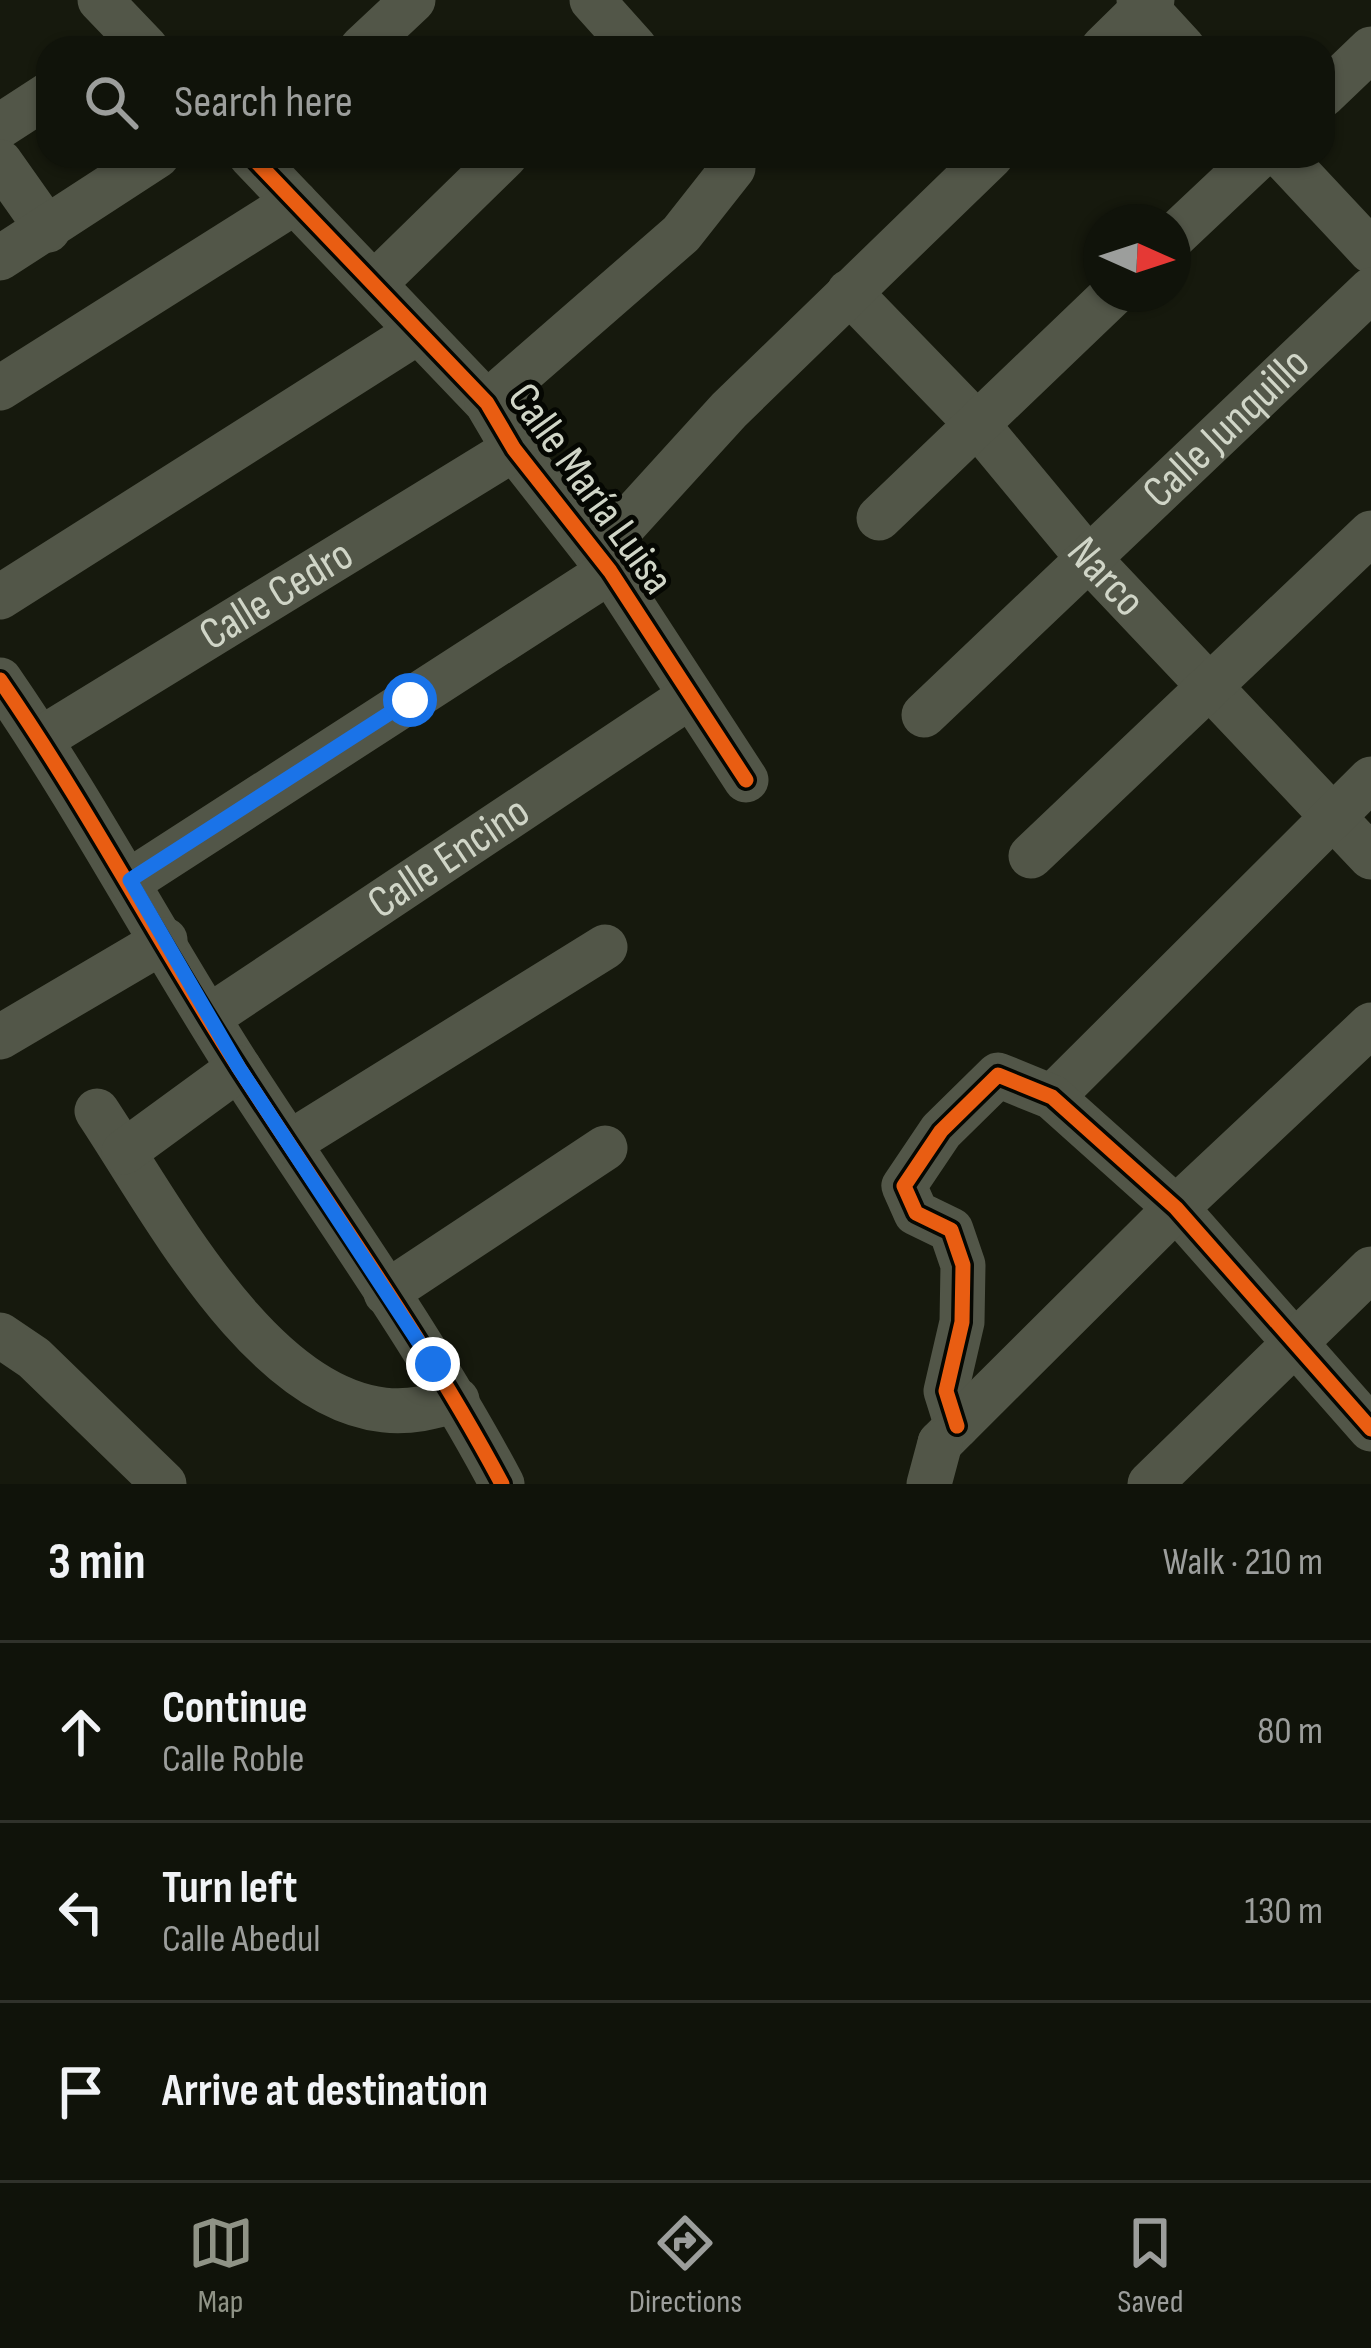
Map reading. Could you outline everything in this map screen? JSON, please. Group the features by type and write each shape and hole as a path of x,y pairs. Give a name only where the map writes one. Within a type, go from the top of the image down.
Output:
{"street":[{"path":"375,36 413,0"},
{"path":"592,0 619,36"},
{"path":"1113,36 1146,2 1173,36"},
{"path":"1335,83 1371,49"},
{"path":"0,126 36,103"},
{"path":"0,162 48,230"},
{"path":"0,258 140,168"},
{"name":"Calle María Luisa","path":"262,168 487,403 514,449 604,563 746,780"},
{"path":"374,284 493,168"},
{"path":"487,403 681,234 724,168"},
{"path":"130,880 604,563 729,410 978,168"},
{"path":"1191,220 1245,168"},
{"path":"1293,168 1371,251"},
{"path":"0,388 295,202"},
{"name":"Calle Junquillo","path":"924,715 1371,290"},
{"name":"Narco","path":"849,292 976,423 1088,558 1371,856"},
{"path":"878,518 1094,312"},
{"path":"0,598 416,333"},
{"name":"Calle Cedro","path":"41,739 514,449"},
{"path":"1031,856 1371,533"},
{"path":"0,680 130,880 239,1068 457,1400 502,1484"},
{"name":"Calle Encino","path":"209,1016 689,698"},
{"path":"1052,1097 1371,779"},
{"path":"3,1030 165,940"},
{"path":"291,1142 605,947"},
{"path":"943,1460 1176,1208 1371,1024"},
{"path":"124,1152 239,1068"},
{"path":"943,1460 946,1391 962,1322 963,1265 951,1230 916,1213 904,1186 941,1132 998,1075 1052,1097 1176,1208 1371,1429"},
{"path":"97,1111 251,1330 303,1379 338,1398 382,1410 417,1411 457,1400"},
{"path":"386,1293 604,1148"},
{"path":"1150,1484 1371,1269"},
{"path":"0,1335 34,1358 164,1484"}],"cycle path":[{"path":"262,168 487,403 514,449 610,571 746,780"},
{"path":"0,680 239,1068 408,1325 502,1484"},
{"path":"957,1426 946,1391 962,1322 963,1265 951,1230 916,1213 904,1186 941,1131 998,1075 1052,1097 1176,1208 1371,1429"}],"route":[{"path":"410,700 130,880 239,1068 433,1364"}]}
